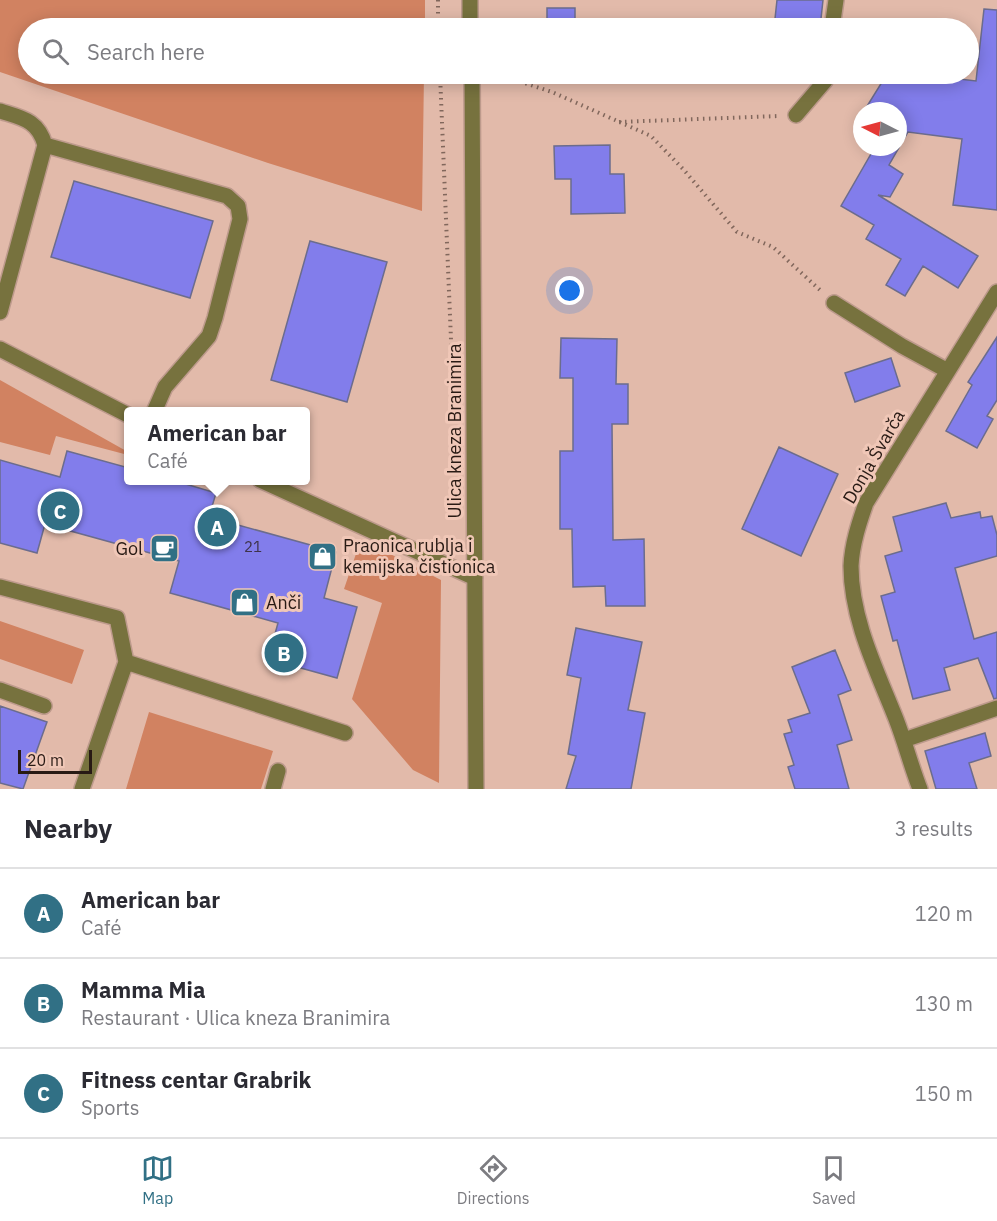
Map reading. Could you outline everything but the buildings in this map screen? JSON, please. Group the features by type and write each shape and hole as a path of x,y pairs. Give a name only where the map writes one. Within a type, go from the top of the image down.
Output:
{"street":[{"path":"470,0 470,18"},
{"path":"833,18 836,0"},
{"name":"Ulica kneza Branimira","path":"472,84 476,789"},
{"path":"796,115 822,84"},
{"path":"0,111 26,120 41,131 45,145 0,312"},
{"path":"45,145 227,196 238,206 240,219 209,336 165,387 156,407"},
{"name":"Donja Švarča","path":"920,789 904,740 866,642 852,588 851,564 856,531 866,503 997,292"},
{"path":"834,303 902,346 948,371"},
{"path":"0,349 124,412"},
{"path":"271,485 475,578"},
{"path":"0,587 117,618 126,662 82,789"},
{"path":"126,662 345,733"},
{"path":"0,690 44,706"},
{"path":"904,740 997,708"},
{"path":"273,789 278,771"}],"path":[{"path":"438,0 438,18"},
{"path":"528,84 552,92 651,136 683,169 737,232 773,248 834,303"},
{"path":"618,122 796,115"}],"shaded area":[{"path":"0,0 425,0 425,18 18,18 18,78 0,72"},
{"path":"35,84 424,84 422,211 268,163"},
{"path":"0,380 124,450 124,454 56,436 50,455 0,442"},
{"path":"361,539 441,580 439,783 413,770 352,699 382,603 344,589"},
{"path":"0,621 84,650 72,684 0,659"},
{"path":"149,712 273,751 261,789 126,789"}],"place":[{"name":"Fitness centar Grabrik","path":"60,511"},
{"name":"American bar","path":"217,527"},
{"name":"Gol","path":"164,549"},
{"name":"Praonica rublja i kemijska čistionica","path":"322,556"},
{"name":"Anči","path":"245,603"},
{"name":"Mamma Mia","path":"284,653"}]}
